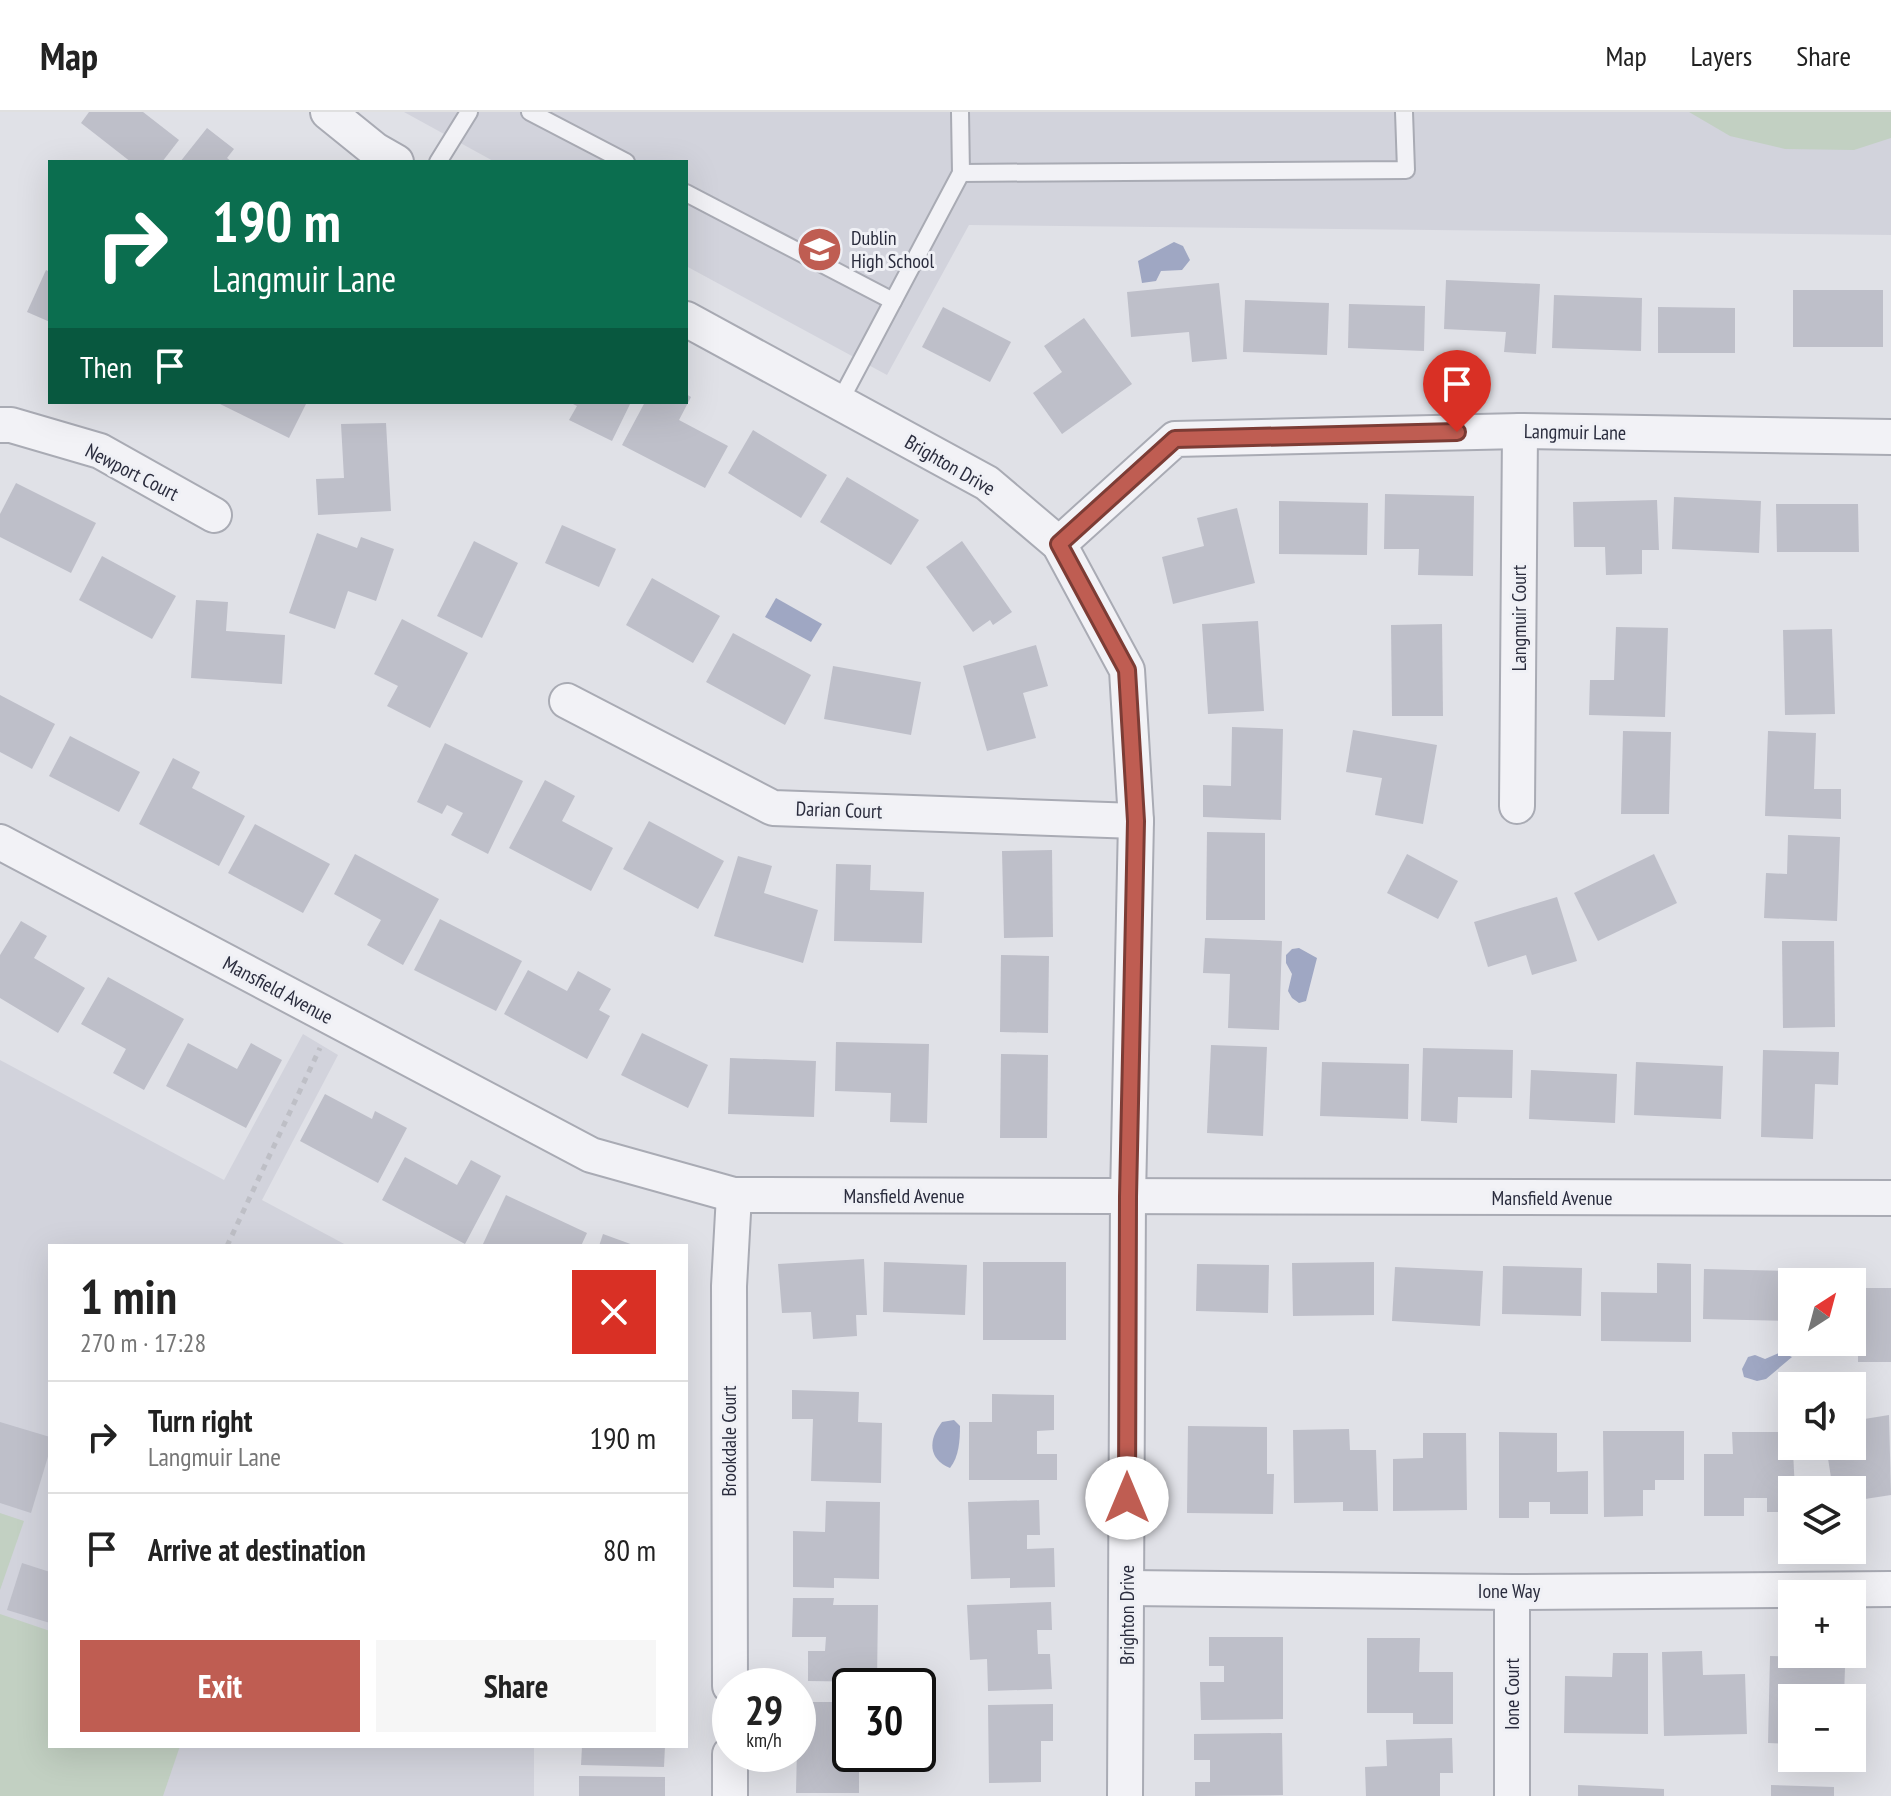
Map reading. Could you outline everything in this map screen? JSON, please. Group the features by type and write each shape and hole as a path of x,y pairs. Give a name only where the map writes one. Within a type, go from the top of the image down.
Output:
{"street":[{"path":"328,112 375,150 392,160"},
{"name":"Brighton Drive","path":"688,320 987,483 1059,544 1127,670 1136,821 1128,1197 1125,1796"},
{"name":"Newport Court","path":"0,425 11,425 100,451 214,515"},
{"name":"Langmuir Lane","path":"1059,544 1175,439 1520,431 1891,437"},
{"name":"Langmuir Court","path":"1517,806 1520,431"},
{"name":"Darian Court","path":"567,701 773,808 1136,821"},
{"name":"Mansfield Avenue","path":"0,842 591,1155 734,1195 1891,1198"},
{"name":"Brookdale Court","path":"730,1668 729,1286 734,1195"},
{"name":"Ione Way","path":"1127,1588 1512,1592 1891,1589"},
{"name":"Ione Court","path":"1512,1592 1512,1796"},
{"path":"730,1772 730,1796"}],"lane":[{"path":"439,160 469,112"},
{"path":"530,112 622,160"},
{"path":"839,403 961,173 960,112"},
{"path":"961,173 1406,170 1404,112"},
{"path":"688,194 893,301"}],"path":[{"path":"228,1244 335,1020"}],"shaded area":[{"name":"Dublin High School","path":"404,112 1891,112 1891,235 969,225 887,375 688,267 688,160 491,160"},
{"path":"303,1034 338,1055 262,1200 344,1244 48,1244 48,1748 534,1748 534,1796 0,1796 0,1060 224,1180"}],"green space":[{"path":"1689,112 1891,112 1891,138 1854,150 1785,149 1730,136"},
{"path":"0,1513 24,1521 0,1590"},
{"path":"0,1614 48,1630 48,1748 179,1748 163,1796 0,1796"}],"water":[{"path":"1174,242 1183,246 1190,260 1182,270 1161,271 1156,281 1142,283 1138,261"},
{"path":"776,598 822,624 811,642 765,617"},
{"path":"1299,948 1317,958 1306,1001 1299,1003 1288,991 1292,974 1286,963 1286,955 1292,949"},
{"path":"1778,1353 1778,1356 1792,1357 1766,1379 1757,1381 1744,1377 1742,1369 1748,1357 1755,1355 1765,1359"},
{"path":"954,1420 960,1426 960,1437 950,1468 938,1460 932,1448 934,1436 942,1422"}],"building":[{"path":"89,112 143,112 179,140 164,160 128,160 81,123"},
{"path":"207,128 234,149 227,158 230,160 182,160"},
{"path":"46,270 48,321 27,312"},
{"path":"1446,280 1540,284 1536,354 1504,352 1506,332 1444,329"},
{"path":"1219,283 1227,359 1192,362 1189,332 1131,337 1127,292"},
{"path":"1793,290 1883,290 1883,347 1793,347"},
{"path":"1554,295 1642,298 1641,351 1552,348"},
{"path":"1245,300 1329,303 1327,355 1243,352"},
{"path":"1349,304 1425,306 1424,351 1348,348"},
{"path":"943,307 1011,342 990,382 922,347"},
{"path":"1658,307 1735,308 1735,353 1658,353"},
{"path":"1084,318 1132,384 1062,434 1033,393 1062,372 1044,346"},
{"path":"220,404 306,404 289,438"},
{"path":"573,404 630,404 612,441 569,420 577,406"},
{"path":"644,404 687,404 679,420 728,446 705,488 622,445"},
{"path":"386,423 391,511 318,515 316,479 344,478 341,424"},
{"path":"753,430 827,475 801,518 728,473"},
{"path":"847,477 919,520 891,565 820,522"},
{"path":"16,483 96,523 71,573 0,537 0,514"},
{"path":"1385,494 1474,496 1473,576 1418,575 1419,549 1384,549"},
{"path":"1674,497 1761,501 1759,553 1672,549"},
{"path":"1657,500 1659,550 1642,550 1642,574 1606,575 1605,547 1574,547 1573,502"},
{"path":"1279,501 1368,503 1367,555 1279,554"},
{"path":"1776,504 1858,504 1859,552 1777,552"},
{"path":"1237,508 1255,583 1173,604 1162,557 1204,546 1197,518"},
{"path":"562,525 616,549 599,587 545,563"},
{"path":"317,533 357,548 361,537 394,549 376,601 348,591 335,629 289,613"},
{"path":"474,541 518,563 482,638 437,616"},
{"path":"962,541 1012,612 993,625 990,620 973,632 926,567"},
{"path":"102,556 176,596 152,639 79,600"},
{"path":"652,578 720,616 693,663 626,625"},
{"path":"196,600 228,602 226,631 285,635 282,684 191,678"},
{"path":"402,619 468,653 430,728 387,706 398,686 374,674"},
{"path":"1258,621 1264,711 1208,714 1202,624"},
{"path":"1442,624 1443,716 1392,716 1391,625"},
{"path":"1616,627 1668,628 1665,717 1589,715 1590,680 1614,680"},
{"path":"1832,629 1835,714 1785,715 1783,630"},
{"path":"733,633 811,675 785,725 706,682"},
{"path":"1036,645 1048,686 1023,693 1036,738 987,751 963,666"},
{"path":"833,666 921,682 911,735 824,719"},
{"path":"0,695 55,724 32,769 0,752"},
{"path":"1232,727 1283,729 1281,820 1203,817 1203,785 1231,786"},
{"path":"1353,730 1437,745 1423,824 1375,815 1382,778 1346,772"},
{"path":"1623,731 1671,732 1669,814 1621,814"},
{"path":"1768,731 1816,733 1814,789 1841,789 1841,819 1765,816"},
{"path":"70,736 140,772 119,812 49,776"},
{"path":"445,743 523,781 488,854 451,835 463,813 447,805 442,814 417,802"},
{"path":"173,758 200,772 192,788 245,816 219,866 139,824"},
{"path":"545,780 575,796 562,821 613,848 591,891 509,848"},
{"path":"649,821 724,861 698,909 623,869"},
{"path":"255,824 330,864 303,913 228,873"},
{"path":"1207,832 1265,833 1265,920 1206,920"},
{"path":"1788,835 1840,837 1837,921 1764,918 1766,873 1787,874"},
{"path":"1052,850 1053,937 1004,938 1002,851"},
{"path":"355,854 439,899 403,965 367,945 381,920 334,894"},
{"path":"1407,854 1458,881 1438,919 1387,893"},
{"path":"1654,854 1677,903 1598,941 1574,893"},
{"path":"738,856 772,866 764,893 818,910 803,963 714,936"},
{"path":"836,864 871,865 870,890 924,892 922,943 834,941"},
{"path":"1557,897 1577,961 1532,975 1526,955 1488,967 1474,922"},
{"path":"440,919 522,961 496,1011 414,970"},
{"path":"21,921 47,936 34,958 85,988 58,1033 0,998 0,955"},
{"path":"1205,938 1282,941 1279,1030 1228,1028 1230,974 1203,973"},
{"path":"1782,941 1834,941 1835,1027 1783,1028"},
{"path":"1001,955 1049,956 1048,1033 1000,1032"},
{"path":"528,970 567,991 578,971 611,989 599,1010 610,1016 587,1059 504,1014"},
{"path":"108,977 184,1019 144,1090 113,1073 126,1049 81,1024"},
{"path":"642,1033 708,1065 688,1108 621,1075"},
{"path":"836,1042 929,1044 927,1123 890,1122 891,1093 835,1091"},
{"path":"188,1043 237,1069 251,1043 282,1060 246,1128 166,1086"},
{"path":"1211,1045 1267,1047 1263,1136 1207,1133"},
{"path":"1423,1048 1513,1050 1512,1098 1458,1097 1457,1123 1421,1121"},
{"path":"1763,1050 1839,1052 1838,1085 1815,1084 1813,1139 1761,1137"},
{"path":"1001,1054 1048,1055 1047,1138 1000,1138"},
{"path":"730,1058 816,1061 814,1117 728,1114"},
{"path":"1322,1062 1409,1064 1408,1119 1320,1116"},
{"path":"1636,1062 1723,1066 1721,1119 1634,1115"},
{"path":"1531,1070 1617,1074 1615,1123 1529,1119"},
{"path":"325,1094 372,1119 375,1111 407,1128 378,1183 300,1141"},
{"path":"405,1157 457,1185 471,1160 501,1176 465,1244 382,1200"},
{"path":"506,1195 587,1233 582,1244 483,1244"},
{"path":"603,1234 630,1244 600,1244"},
{"path":"864,1259 867,1315 856,1315 857,1336 813,1339 811,1312 782,1313 778,1264"},
{"path":"884,1262 967,1265 965,1315 883,1312"},
{"path":"983,1262 1066,1262 1066,1340 983,1340"},
{"path":"1374,1262 1374,1315 1293,1316 1292,1263"},
{"path":"1657,1263 1691,1264 1691,1342 1601,1341 1601,1292 1657,1293"},
{"path":"1197,1264 1269,1265 1268,1313 1196,1311"},
{"path":"1503,1266 1582,1268 1581,1316 1502,1314"},
{"path":"1395,1267 1483,1271 1480,1326 1392,1321"},
{"path":"1704,1269 1778,1271 1778,1321 1703,1319"},
{"path":"1866,1288 1891,1288 1891,1362 1858,1362 1858,1356 1866,1356"},
{"path":"792,1390 859,1392 858,1422 882,1423 881,1483 811,1481 813,1419 792,1419"},
{"path":"992,1394 1054,1395 1054,1430 1037,1431 1037,1454 1057,1454 1057,1480 969,1480 969,1422 992,1422"},
{"path":"1889,1415 1891,1495 1866,1499 1866,1476 1831,1476 1828,1460 1866,1460 1866,1419"},
{"path":"0,1422 48,1436 48,1457 31,1513 0,1503"},
{"path":"1188,1426 1267,1427 1267,1474 1274,1474 1273,1514 1187,1513"},
{"path":"1349,1429 1350,1450 1376,1450 1378,1511 1343,1511 1343,1502 1294,1503 1293,1430"},
{"path":"1603,1431 1684,1431 1684,1480 1655,1480 1655,1490 1643,1490 1643,1516 1604,1517"},
{"path":"1499,1432 1557,1433 1557,1472 1588,1471 1588,1514 1550,1514 1550,1502 1529,1502 1529,1518 1499,1518"},
{"path":"1732,1432 1778,1432 1778,1460 1793,1460 1794,1476 1778,1476 1778,1512 1767,1512 1767,1498 1744,1498 1744,1516 1704,1516 1704,1454 1733,1454"},
{"path":"1423,1433 1466,1433 1467,1510 1393,1511 1393,1459 1423,1458"},
{"path":"1039,1500 1040,1535 1027,1535 1027,1549 1054,1548 1055,1587 1010,1588 1010,1578 971,1579 968,1502"},
{"path":"826,1501 880,1502 879,1579 834,1578 834,1588 793,1587 793,1531 825,1532"},
{"path":"22,1563 48,1571 48,1622 7,1610"},
{"path":"793,1598 834,1598 833,1605 878,1605 877,1668 832,1668 832,1681 816,1681 816,1668 808,1668 808,1651 825,1651 826,1637 792,1637"},
{"path":"1051,1602 1052,1630 1037,1630 1038,1654 1050,1654 1052,1689 988,1691 987,1659 970,1660 967,1605"},
{"path":"1209,1637 1283,1637 1283,1719 1201,1720 1200,1682 1224,1682 1224,1666 1209,1666"},
{"path":"1367,1638 1420,1638 1419,1672 1453,1672 1453,1724 1413,1724 1413,1713 1367,1713"},
{"path":"1702,1651 1703,1675 1745,1674 1747,1734 1664,1736 1662,1652"},
{"path":"1613,1653 1648,1653 1648,1734 1564,1733 1565,1676 1612,1677"},
{"path":"1770,1656 1778,1656 1778,1668 1845,1668 1844,1684 1778,1684 1778,1743 1768,1743"},
{"path":"816,1702 832,1702 832,1772 859,1772 859,1793 796,1793 796,1772 816,1772"},
{"path":"1053,1704 1053,1741 1041,1741 1041,1782 989,1783 988,1705"},
{"path":"1282,1733 1283,1795 1195,1796 1195,1782 1210,1782 1210,1760 1194,1760 1194,1734"},
{"path":"1452,1738 1453,1773 1440,1773 1440,1796 1366,1796 1365,1767 1387,1766 1386,1740"},
{"path":"582,1748 665,1748 664,1767 581,1765"},
{"path":"579,1776 665,1777 665,1796 579,1796"},
{"path":"1578,1785 1664,1789 1664,1796 1578,1796"},
{"path":"1771,1785 1834,1787 1834,1796 1771,1796"}],"place":[{"name":"Dublin High School","path":"820,250"}],"route":[{"path":"1127,1498 1128,1197 1136,821 1127,670 1059,544 1175,439 1457,432"}]}
